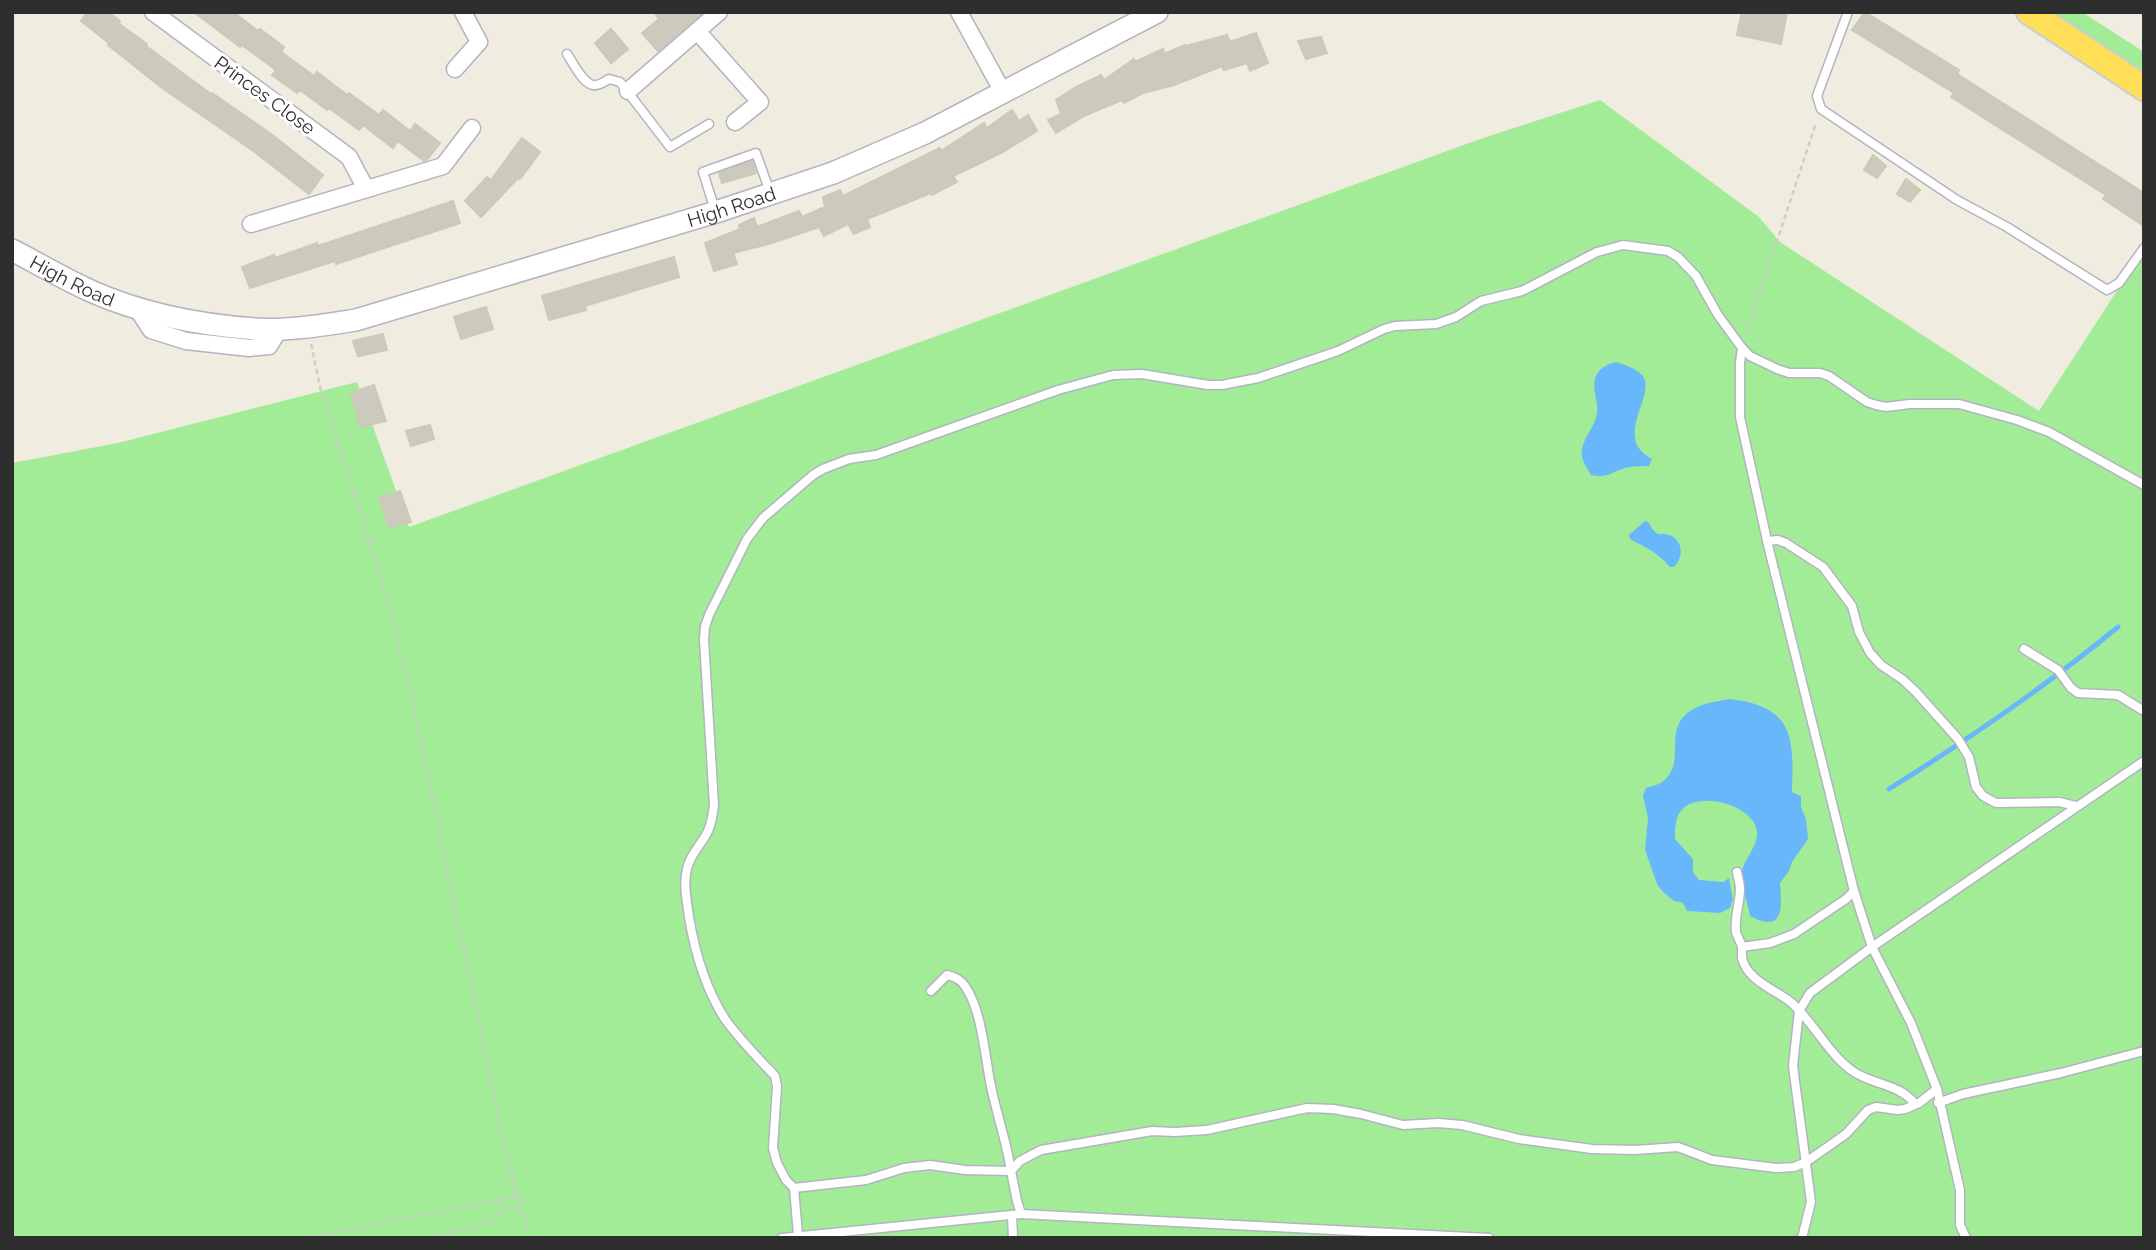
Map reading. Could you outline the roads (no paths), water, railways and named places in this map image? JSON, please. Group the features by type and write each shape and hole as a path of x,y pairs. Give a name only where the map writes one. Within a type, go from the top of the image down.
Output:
{"highway":[{"path":"2029,12 2144,88"}],"main road":[{"name":"High Road","path":"12,250 93,292 135,307 189,320 255,329 307,327 356,320 716,212 833,173 925,133 1004,94 1157,12"}],"street":[{"name":"Princes Close","path":"153,12 348,157 366,189"},
{"path":"455,69 479,41 463,12"},
{"path":"628,91 719,12"},
{"path":"959,12 1004,94"},
{"path":"697,31 760,102 735,122"},
{"path":"251,224 443,166 472,128"}],"lane":[{"path":"1848,12 1817,96 1821,110 1956,200 2007,227 2107,290 2119,283 2144,248"},
{"path":"567,54 588,83 597,86 613,79 620,82 670,147 709,124"},
{"path":"716,212 703,172 756,153 771,194"},
{"path":"798,1236 794,1188 786,1180 777,1163 773,1148 777,1086 775,1076 726,1020 712,995 699,965 689,914 686,871 713,820 705,627 747,539 763,517 813,475 837,462 876,455 1058,390 1113,375 1142,374 1208,385 1258,378 1338,351 1384,329 1445,321 1481,301 1521,291 1597,252 1636,246 1668,251 1678,257 1696,276 1718,315 1742,348 1750,356 1777,369 1789,373 1821,373 1876,405 1886,407 1959,404 2017,420 2049,432 2144,485"},
{"path":"1742,348 1740,417 1767,541 1854,891 1872,947 1911,1023 1937,1089 1938,1103 1960,1190 1960,1225 1968,1238"},
{"path":"1767,541 1786,542 1823,567 1852,606 1858,632 1870,653 1915,691 1958,739 1969,758 1976,787 1983,796 1996,803 2059,802 2076,806"},
{"path":"2024,649 2057,670 2078,693 2118,695 2144,711"},
{"path":"1802,1238 1811,1202 1793,1066 1799,1011 1810,993 1872,947 2144,761"},
{"path":"1737,873 1740,888 1736,931 1742,947 1742,960 1752,974 1770,990 1791,1002 1842,1063 1871,1081 1898,1089 1915,1104"},
{"path":"1742,947 1770,943 1794,934 1854,891"},
{"path":"931,990 947,975 956,977 970,995 984,1042 991,1088 1017,1201 1013,1238"},
{"path":"1938,1103 1963,1094 2061,1073 2144,1051"},
{"path":"1011,1171 1020,1161 1041,1150 1152,1131 1207,1130 1307,1108 1333,1109 1403,1125 1462,1125 1519,1139 1592,1149 1678,1147 1712,1160 1776,1168 1794,1167 1806,1162 1846,1134 1868,1110 1876,1107 1898,1110 1915,1104 1937,1089"},
{"path":"794,1188 866,1180 904,1168 922,1166 1011,1171"},
{"path":"782,1238 1017,1215 1489,1238"}],"water":[{"path":"1616,362 1635,370 1644,378 1646,386 1637,418 1636,440 1641,450 1652,459 1649,466 1634,466 1605,476 1596,476 1591,475 1584,463 1583,445 1597,413 1595,379 1603,368"},
{"path":"1645,521 1657,533 1672,536 1679,543 1680,558 1674,567 1670,567 1656,554 1630,539 1629,535"},
{"path":"1729,699 1767,709 1778,717 1786,728 1792,755 1792,792 1801,796 1801,807 1806,819 1808,839 1780,883 1780,909 1775,920 1769,922 1750,916 1744,892 1743,867 1757,833 1751,819 1743,811 1721,802 1697,802 1687,805 1676,822 1675,839 1693,859 1693,872 1699,880 1723,882 1729,878 1733,899 1730,908 1720,913 1687,911 1683,903 1674,901 1663,892 1657,884 1645,850 1648,818 1643,796 1646,788 1660,783 1670,773 1674,763 1676,731 1680,722 1688,713 1702,705"}],"waterway":[{"path":"1889,789 2006,712 2118,627"}]}
